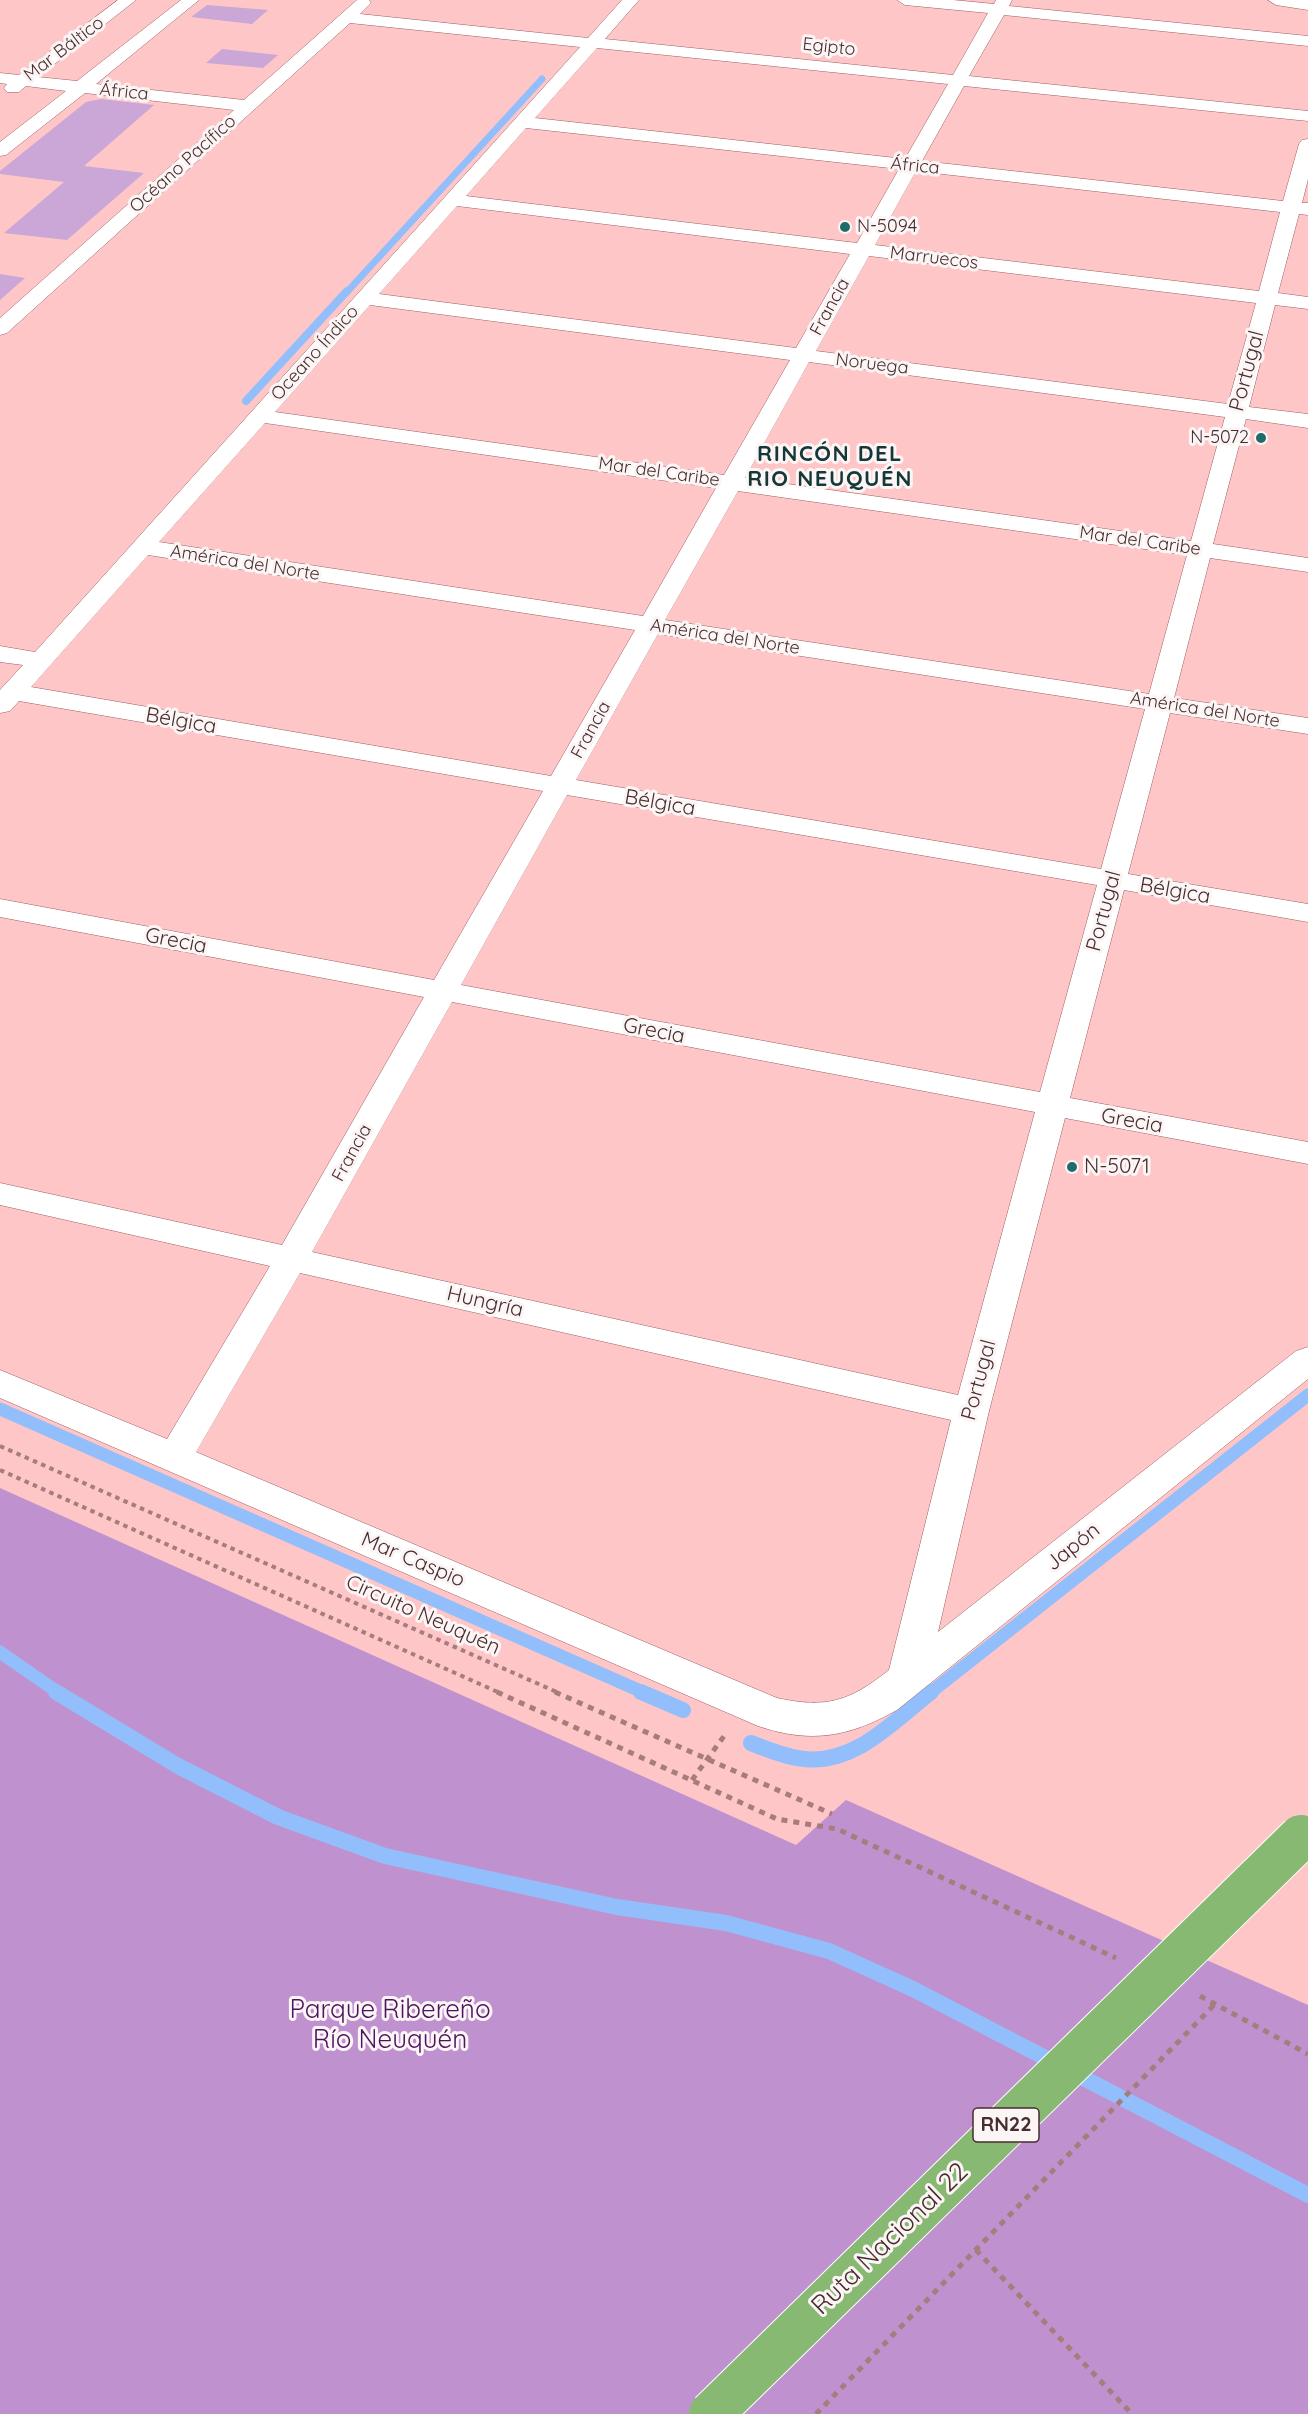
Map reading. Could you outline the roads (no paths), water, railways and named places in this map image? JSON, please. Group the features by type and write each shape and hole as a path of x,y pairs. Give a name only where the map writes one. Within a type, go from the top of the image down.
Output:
{"highway":[{"name":"Ruta Nacional 22","path":"711,2414 1301,1837"}],"street":[{"name":"Mar Báltico","path":"0,98 128,0"},
{"name":"Mar Báltico","path":"0,151 191,0"},
{"name":"Océano Pacífico","path":"0,329 367,0"},
{"name":"Oceano Índico","path":"6,700 631,0"},
{"path":"905,0 1001,5 1308,41"},
{"path":"1276,0 1308,5"},
{"name":"Francia","path":"174,1458 291,1259 443,992 1001,5"},
{"name":"Egipto","path":"347,18 1308,116"},
{"name":"África","path":"0,78 249,106"},
{"name":"África","path":"522,122 1300,208"},
{"name":"Portugal","path":"907,1679 971,1410 1267,298 1300,208 1308,144"},
{"name":"Marruecos","path":"452,200 1308,303"},
{"name":"Noruega","path":"364,298 1308,421"},
{"name":"Mar del Caribe","path":"259,416 1308,564"},
{"name":"América del Norte","path":"142,547 1308,726"},
{"path":"0,654 41,660"},
{"name":"Bélgica","path":"6,700 559,786 1308,914"},
{"name":"Grecia","path":"0,908 1308,1153"},
{"name":"Hungría","path":"0,1194 971,1410"},
{"name":"Japón","path":"830,1720 858,1713 883,1698 1308,1360"},
{"name":"Mar Caspio","path":"0,1383 772,1714 801,1721 830,1720"}],"waterway":[{"path":"346,293 542,79"},
{"path":"246,401 347,291"},
{"path":"930,1693 1308,1395"},
{"path":"0,1409 645,1693"},
{"path":"0,1652 59,1693"},
{"path":"56,1692 178,1766 278,1817 385,1856 617,1907 726,1923 829,1951 913,1989 1057,2064"},
{"path":"641,1692 683,1710"},
{"path":"751,1743 770,1751 804,1759 823,1759 840,1755 873,1738 931,1692"},
{"path":"1072,2072 1308,2195"}],"place":[{"name":"N-5094","path":"845,227"},
{"name":"N-5072","path":"1261,438"},
{"name":"N-5071","path":"1072,1167"}],"district":[{"name":"RINCÓN DEL RIO NEUQUÉN","path":"830,467"}],"park label":[{"name":"Parque Ribereño Río Neuquén","path":"390,2025"}]}
